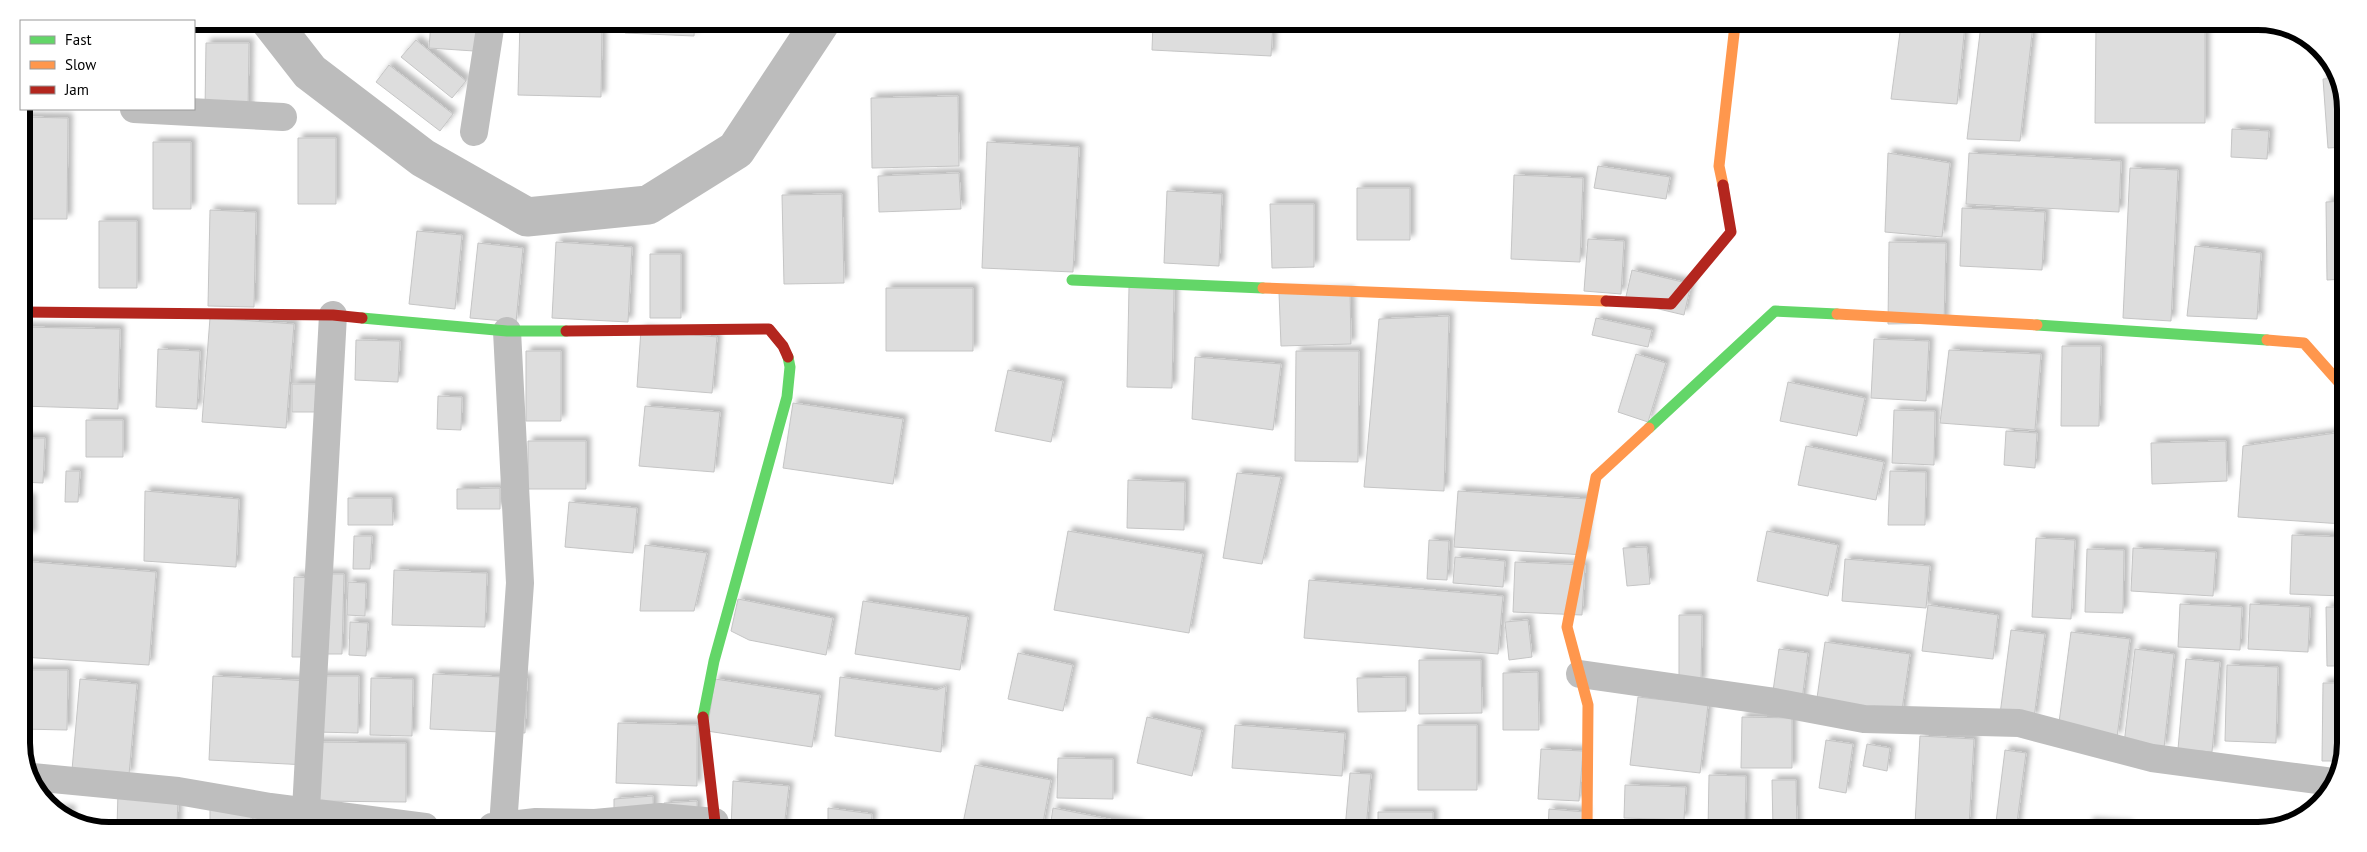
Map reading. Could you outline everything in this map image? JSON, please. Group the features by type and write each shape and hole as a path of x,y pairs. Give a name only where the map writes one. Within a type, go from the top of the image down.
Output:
{"street":[{"path":"474,132 491,30"},
{"path":"1072,280 1671,304 1731,232 1719,166 1734,30"},
{"path":"152,110 282,117"},
{"path":"1587,822 1588,705 1567,627 1596,477 1775,311 2165,332 2304,343 2337,380"},
{"path":"30,312 333,315 507,331 769,329 786,347 791,363 787,397 714,661 703,719 715,822"},
{"path":"306,810 333,315"},
{"path":"497,822 520,583 507,331"},
{"path":"1580,674 1769,701 1864,719 2019,723 2152,758 2326,781"},
{"path":"39,778 178,791 270,807 390,822"},
{"path":"607,822 660,817 699,822"}],"building":[{"path":"430,30 476,30 474,51 429,48"},
{"path":"520,30 602,30 601,97 518,95"},
{"path":"625,30 694,30 694,36 625,33"},
{"path":"1153,30 1273,30 1271,56 1152,50"},
{"path":"1900,30 1964,30 1957,104 1891,99"},
{"path":"1980,30 2032,30 2020,141 1967,139"},
{"path":"2096,30 2205,30 2205,123 2095,123"},
{"path":"416,40 466,81 452,98 401,57"},
{"path":"206,43 249,43 248,111 205,110"},
{"path":"389,65 453,114 440,131 376,82"},
{"path":"2331,78 2335,94 2337,104 2337,147 2328,148 2323,79"},
{"path":"958,96 959,166 872,168 871,98"},
{"path":"30,117 68,118 67,219 30,219"},
{"path":"2232,129 2269,131 2267,159 2231,157"},
{"path":"298,138 336,138 336,204 298,204"},
{"path":"153,142 191,142 191,209 153,209"},
{"path":"987,142 1079,147 1073,272 982,268"},
{"path":"1888,153 1950,163 1942,237 1885,232"},
{"path":"1969,153 2121,161 2119,212 1966,204"},
{"path":"1598,166 1670,177 1666,199 1594,188"},
{"path":"2130,168 2178,170 2171,321 2123,318"},
{"path":"959,173 961,209 879,212 878,176"},
{"path":"1514,175 1583,178 1580,262 1511,259"},
{"path":"1357,188 1410,188 1410,240 1357,240"},
{"path":"1167,191 1222,194 1219,266 1164,263"},
{"path":"842,194 844,283 784,284 782,195"},
{"path":"2337,201 2337,279 2327,280 2326,202"},
{"path":"1270,204 1314,204 1314,267 1272,268"},
{"path":"1962,208 2045,212 2042,270 1960,266"},
{"path":"210,210 256,212 254,307 208,306"},
{"path":"99,221 137,221 137,288 99,288"},
{"path":"417,231 462,235 455,309 409,304"},
{"path":"1588,239 1624,241 1621,294 1584,291"},
{"path":"556,242 632,247 628,322 552,318"},
{"path":"1889,242 1946,243 1944,323 1888,324"},
{"path":"478,243 523,248 516,322 470,318"},
{"path":"2195,246 2261,253 2257,319 2187,316"},
{"path":"650,254 681,254 681,318 650,318"},
{"path":"1632,270 1691,284 1684,315 1625,301"},
{"path":"1129,287 1174,288 1172,388 1127,387"},
{"path":"886,288 973,288 973,351 886,351"},
{"path":"1350,291 1351,344 1281,346 1279,292"},
{"path":"1449,316 1444,491 1364,487 1379,319"},
{"path":"210,318 294,324 286,428 202,422"},
{"path":"1596,318 1652,330 1648,347 1592,335"},
{"path":"30,327 120,329 118,409 30,406"},
{"path":"641,330 717,337 712,393 637,387"},
{"path":"1874,339 1929,341 1926,401 1871,398"},
{"path":"356,340 400,341 398,382 355,380"},
{"path":"2062,346 2101,346 2099,426 2061,426"},
{"path":"158,349 200,351 197,409 156,407"},
{"path":"1949,350 2041,354 2035,430 1940,423"},
{"path":"526,351 561,351 561,421 526,421"},
{"path":"1296,351 1359,351 1358,462 1295,461"},
{"path":"1636,354 1666,363 1648,422 1618,412"},
{"path":"1195,357 1281,364 1273,430 1192,419"},
{"path":"1008,370 1063,381 1051,442 995,431"},
{"path":"1788,382 1865,398 1857,436 1780,421"},
{"path":"292,384 322,384 322,412 292,412"},
{"path":"438,396 462,397 461,430 437,429"},
{"path":"793,403 903,419 893,484 783,468"},
{"path":"645,406 720,412 714,472 639,466"},
{"path":"1894,410 1935,411 1934,465 1892,463"},
{"path":"86,420 123,420 123,457 86,457"},
{"path":"2006,431 2037,433 2035,468 2004,465"},
{"path":"2337,433 2337,524 2238,517 2243,446"},
{"path":"30,438 45,438 43,483 30,482"},
{"path":"528,441 586,441 586,489 528,489"},
{"path":"2226,441 2227,481 2152,484 2151,443"},
{"path":"1806,446 1884,462 1876,500 1798,485"},
{"path":"66,471 80,471 78,502 65,502"},
{"path":"1890,471 1926,472 1925,525 1888,525"},
{"path":"1237,473 1281,477 1262,564 1223,558"},
{"path":"1128,480 1185,482 1184,530 1127,528"},
{"path":"500,488 500,509 457,509 457,489"},
{"path":"145,491 239,499 236,567 144,561"},
{"path":"1458,491 1588,499 1585,555 1454,547"},
{"path":"30,498 31,498 32,536 30,536"},
{"path":"348,498 392,498 393,525 348,525"},
{"path":"569,502 637,508 633,553 565,547"},
{"path":"1068,531 1203,554 1189,633 1054,610"},
{"path":"1767,531 1838,545 1828,596 1757,581"},
{"path":"2292,535 2337,537 2337,596 2290,594"},
{"path":"354,536 372,536 370,569 353,569"},
{"path":"2036,538 2075,540 2071,619 2032,617"},
{"path":"1429,540 1449,541 1447,580 1427,579"},
{"path":"645,545 707,553 694,611 640,611"},
{"path":"1647,547 1650,584 1627,586 1623,548"},
{"path":"2133,548 2216,552 2213,596 2131,591"},
{"path":"2087,549 2124,550 2123,613 2085,612"},
{"path":"1455,557 1505,561 1503,587 1453,583"},
{"path":"1845,559 1930,566 1926,608 1842,601"},
{"path":"30,562 156,572 149,665 30,658"},
{"path":"1515,562 1585,565 1582,615 1513,612"},
{"path":"394,570 487,573 485,627 392,625"},
{"path":"323,574 344,574 342,654 321,654"},
{"path":"294,577 315,578 314,657 292,657"},
{"path":"1309,580 1503,596 1498,654 1304,638"},
{"path":"348,582 366,583 365,616 347,615"},
{"path":"738,599 833,618 826,655 749,640 731,631"},
{"path":"863,601 968,617 960,670 855,654"},
{"path":"2180,604 2242,607 2240,650 2178,647"},
{"path":"2250,604 2310,607 2308,652 2248,649"},
{"path":"1928,605 1998,615 1993,659 1922,651"},
{"path":"2326,607 2337,607 2337,666 2327,666"},
{"path":"1679,615 1702,615 1701,683 1679,683"},
{"path":"1528,620 1532,657 1509,660 1505,622"},
{"path":"350,622 368,623 366,656 349,655"},
{"path":"2011,630 2045,634 2034,718 2000,714"},
{"path":"2071,632 2130,639 2117,737 2058,730"},
{"path":"1825,642 1910,654 1901,717 1816,705"},
{"path":"1779,649 1808,653 1800,716 1770,712"},
{"path":"2135,649 2174,654 2164,748 2124,744"},
{"path":"1018,653 1073,665 1063,711 1008,699"},
{"path":"2186,659 2220,662 2212,752 2178,749"},
{"path":"1419,660 1481,660 1482,713 1419,714"},
{"path":"2227,665 2278,667 2276,743 2225,741"},
{"path":"30,670 68,670 67,730 30,729"},
{"path":"1538,672 1539,730 1503,730 1503,673"},
{"path":"433,674 527,678 525,733 430,729"},
{"path":"213,676 311,681 307,765 209,760"},
{"path":"317,676 359,676 358,733 316,732"},
{"path":"840,677 937,690 946,686 941,752 835,736"},
{"path":"1406,677 1406,711 1358,712 1357,678"},
{"path":"371,678 413,679 412,736 370,735"},
{"path":"80,679 137,684 129,775 72,770"},
{"path":"715,679 820,695 812,747 707,731"},
{"path":"2323,683 2337,683 2336,753 2334,761 2322,761"},
{"path":"1638,697 1708,705 1700,773 1630,765"},
{"path":"1147,717 1202,730 1192,776 1137,763"},
{"path":"1742,717 1792,718 1792,768 1741,768"},
{"path":"618,723 697,725 697,786 616,783"},
{"path":"1235,725 1345,733 1342,776 1232,768"},
{"path":"1418,725 1477,725 1477,790 1418,790"},
{"path":"1920,736 1974,739 1969,822 1915,822"},
{"path":"1826,740 1853,744 1846,793 1819,788"},
{"path":"313,742 406,743 406,802 313,801"},
{"path":"1867,744 1890,748 1887,771 1863,766"},
{"path":"1541,749 1583,751 1579,801 1538,799"},
{"path":"2005,750 2026,753 2017,822 1996,822"},
{"path":"1058,758 1113,759 1113,799 1057,798"},
{"path":"975,765 1051,780 1043,822 963,822"},
{"path":"1350,773 1371,774 1367,822 1346,822"},
{"path":"1709,775 1746,776 1745,822 1708,822"},
{"path":"1772,780 1796,780 1797,822 1773,822"},
{"path":"733,781 789,786 785,822 731,822"},
{"path":"1625,785 1686,787 1684,820 1624,818"},
{"path":"118,793 178,798 177,822 117,822"},
{"path":"653,796 654,822 614,822 614,799"},
{"path":"697,801 698,822 664,822 664,803"},
{"path":"210,805 251,806 251,822 210,822"},
{"path":"828,808 872,814 871,822 828,822"},
{"path":"1053,808 1124,822 1051,822"},
{"path":"1549,809 1585,812 1584,822 1548,822"},
{"path":"1378,812 1433,812 1433,822 1378,822"}],"waterway":[{"path":"277,30 310,72 423,158 527,217 648,205 736,150 815,30"}],"traffic: fast":[{"path":"1072,280 1263,288"},
{"path":"1649,428 1775,311 1837,314"},
{"path":"362,318 507,331 566,331"},
{"path":"2037,325 2267,340"},
{"path":"703,717 714,661 787,397 790,367 788,357"}],"traffic: slow":[{"path":"1723,185 1719,166 1734,30"},
{"path":"1263,288 1606,301"},
{"path":"1837,314 2037,325"},
{"path":"2267,340 2304,343 2337,380"},
{"path":"1587,822 1588,705 1567,627 1596,477 1649,428"}],"traffic: jam":[{"path":"1606,301 1671,304 1731,232 1723,185"},
{"path":"30,312 333,315 362,318"},
{"path":"566,331 769,329 783,346 788,357"},
{"path":"703,717 715,822"}]}
